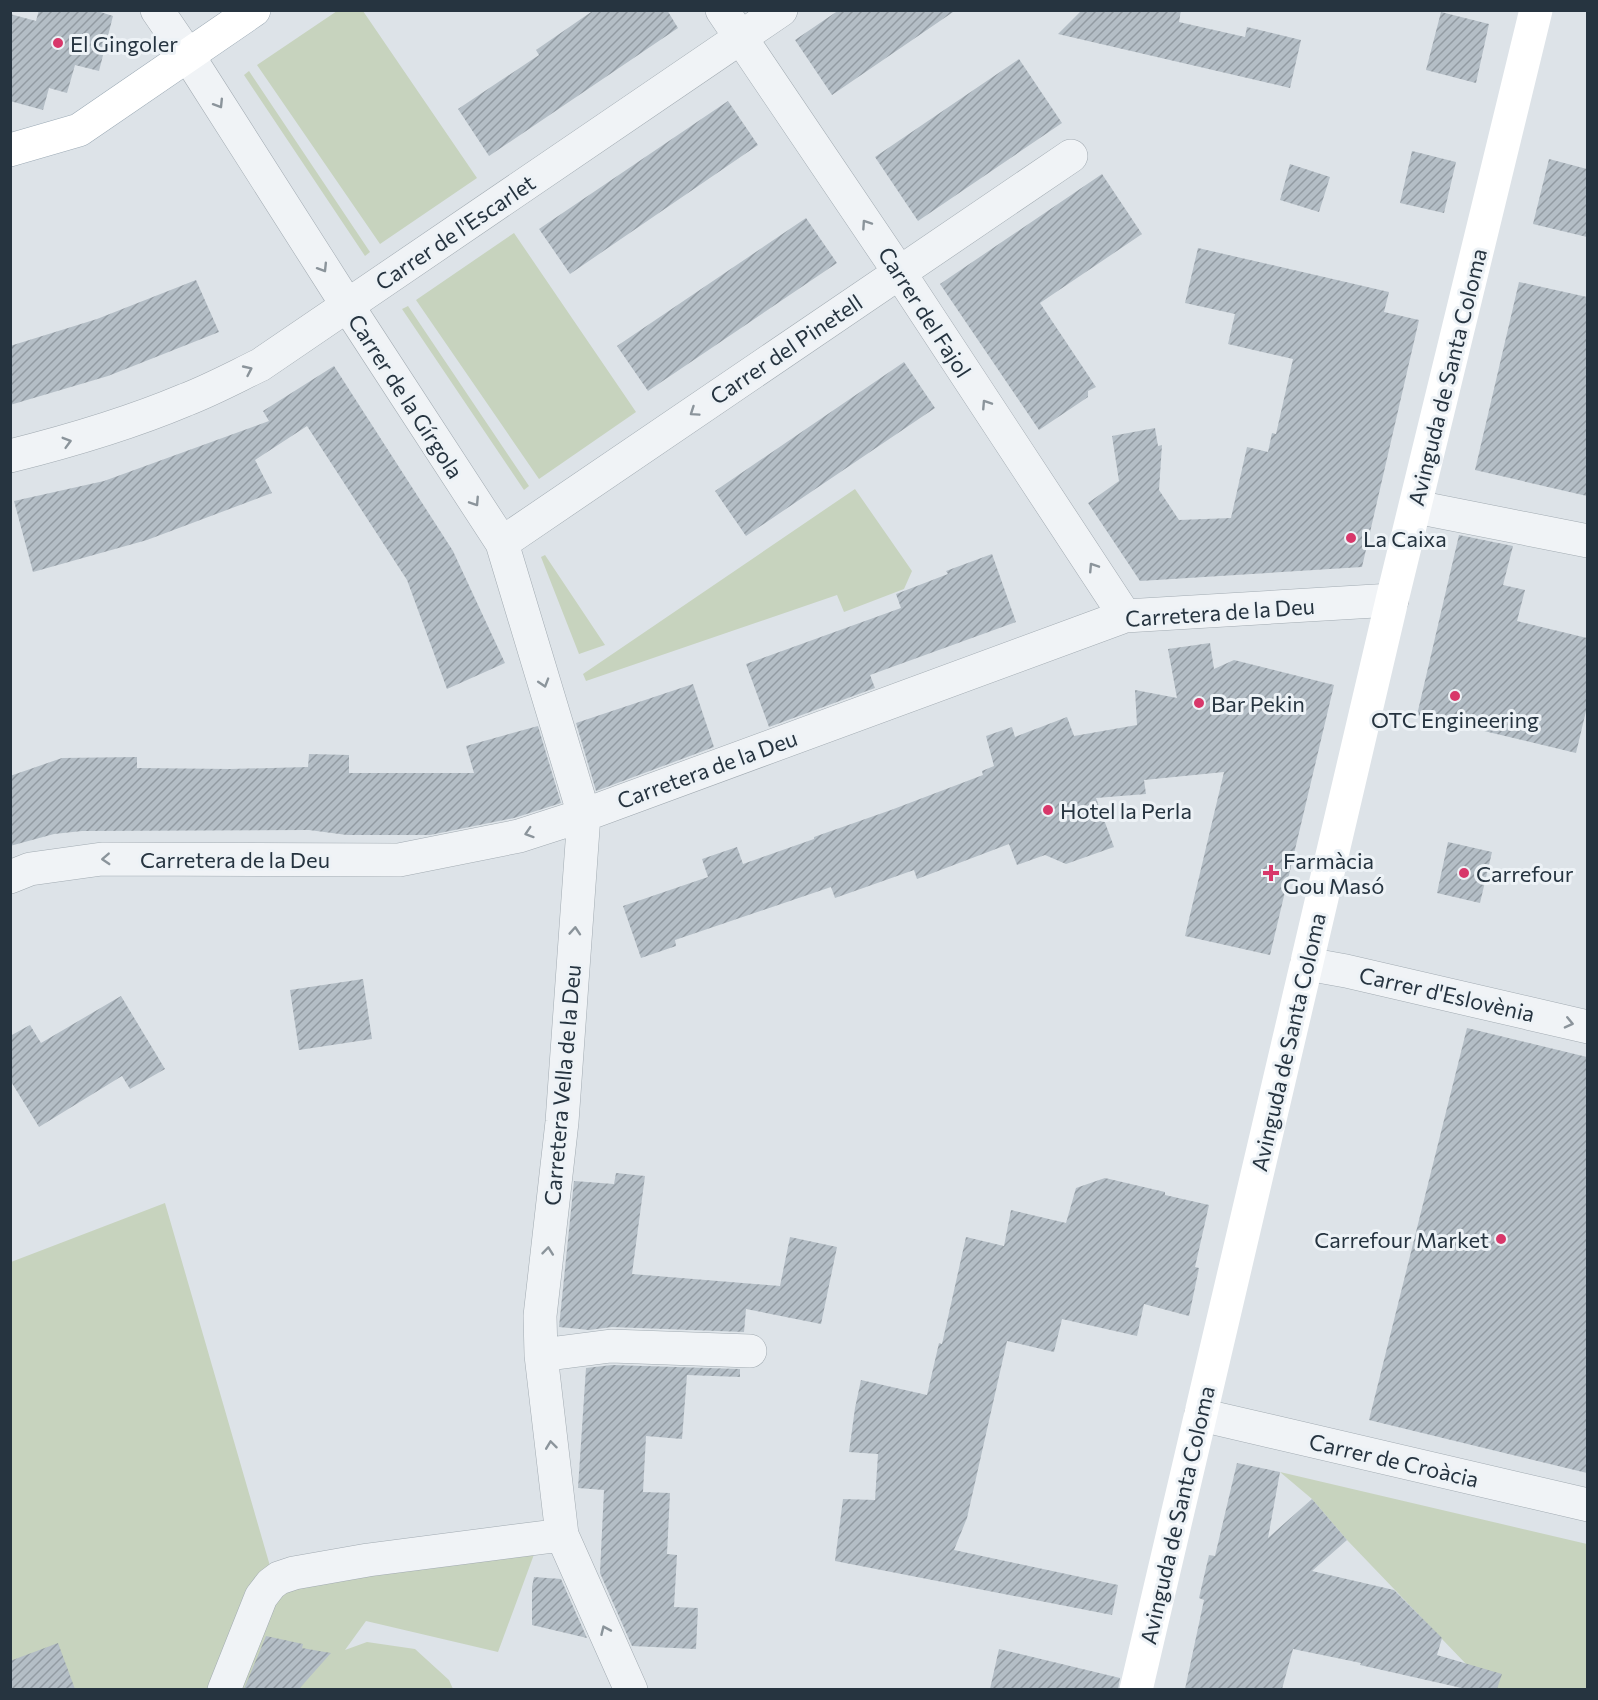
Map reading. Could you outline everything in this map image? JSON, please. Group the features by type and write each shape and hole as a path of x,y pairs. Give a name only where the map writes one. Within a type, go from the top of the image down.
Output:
{"main road":[{"path":"10,150 79,130 254,10"},
{"name":"Avinguda de Santa Coloma","path":"1136,1689 1392,600 1536,10"}],"street":[{"name":"Carrer de la Gírgola","path":"157,10 188,54 347,305 502,543 584,814"},
{"name":"Carrer del Fajol","path":"722,10 899,272 1125,616"},
{"name":"Carrer de l'Escarlet","path":"10,456 125,424 187,400 260,365 781,10"},
{"name":"Carrer del Pinetell","path":"502,543 1071,156"},
{"path":"1416,507 1587,542"},
{"name":"Carretera de la Deu","path":"10,877 30,870 102,859 399,860 519,836 1125,616 1392,600"},
{"name":"Carretera Vella de la Deu","path":"584,814 562,1122 540,1316 541,1355 562,1535 639,1687"},
{"name":"Carrer d'Eslovènia","path":"1307,964 1587,1027"},
{"path":"541,1355 611,1346 750,1351"},
{"name":"Carrer de Croàcia","path":"1201,1415 1587,1505"},
{"path":"224,1689 261,1597 279,1578 345,1564 562,1535"}],"green space":[{"path":"337,11 363,11 477,178 380,244 257,65"},
{"path":"249,71 370,252 365,256 244,75"},
{"path":"514,233 636,412 539,479 416,300"},
{"path":"408,306 529,486 524,490 402,309"},
{"path":"855,489 912,571 904,589 844,612 837,595 586,681 583,674"},
{"path":"545,555 605,645 579,654 541,557"},
{"path":"165,1203 270,1566 536,1549 498,1652 366,1621 345,1650 367,1642 415,1649 449,1680 453,1689 11,1690 11,1262"},
{"path":"1280,1472 1587,1544 1587,1689 1490,1689 1347,1540 1312,1499"}],"building":[{"name":"El Gingoler","path":"39,10 94,10 113,16 99,71 75,65 67,93 49,88 43,110 10,101 10,14 36,21"},
{"path":"594,10 667,10 678,28 489,156 458,109 539,55 536,50"},
{"path":"839,10 956,10 832,95 795,40"},
{"path":"1082,10 1181,10 1179,22 1245,37 1247,27 1301,40 1290,88 1058,34"},
{"path":"1441,12 1489,24 1476,83 1426,70"},
{"path":"1019,59 1062,123 918,221 875,157"},
{"path":"728,101 758,145 570,274 539,229"},
{"path":"1412,151 1456,162 1444,213 1400,203"},
{"path":"1549,159 1587,169 1587,237 1533,224"},
{"path":"1290,164 1330,177 1319,212 1280,200"},
{"path":"1102,174 1142,234 1040,303 1096,387 1088,391 1088,397 1039,430 940,284"},
{"path":"806,218 837,263 648,391 617,346"},
{"path":"1198,248 1389,292 1384,312 1419,320 1362,567 1140,581 1088,503 1119,481 1112,436 1155,428 1158,446 1162,445 1159,490 1179,520 1231,518 1247,447 1268,452 1272,433 1276,434 1293,359 1228,344 1235,314 1185,303"},
{"path":"196,280 219,332 108,376 10,405 10,346 97,319"},
{"path":"1519,282 1587,297 1587,496 1475,470"},
{"path":"904,362 935,408 746,536 715,491"},
{"path":"334,366 453,551 505,663 447,689 407,580 307,426 255,460 272,493 147,540 33,572 14,501 104,481 269,421 263,411"},
{"path":"1459,535 1513,546 1503,585 1525,590 1517,621 1587,638 1587,707 1576,753 1417,715"},
{"path":"992,554 1016,622 870,675 875,688 769,727 746,664 901,608 896,594 948,574 946,571"},
{"path":"1210,643 1214,669 1234,660 1334,685 1270,955 1185,936 1224,772 1144,780 1146,794 1096,798 1114,847 1066,864 1045,855 1017,865 1009,844 917,879 914,870 835,898 831,887 675,940 676,946 641,958 623,906 708,877 702,859 737,847 743,864 983,775 982,771 994,766 986,736 1012,727 1015,737 1067,717 1074,736 1137,725 1135,690 1177,698 1168,649"},
{"path":"693,684 714,747 596,791 576,723"},
{"path":"538,726 561,803 514,818 430,835 347,835 309,830 82,831 54,834 10,846 10,776 62,758 137,757 137,768 230,769 308,767 309,754 349,755 349,773 474,773 466,746"},
{"name":"Carrefour","path":"1448,842 1492,852 1480,903 1437,893"},
{"path":"363,979 372,1039 299,1050 290,990"},
{"path":"121,996 165,1069 130,1089 122,1076 39,1127 10,1080 10,1036 30,1025 41,1043"},
{"name":"Carrefour Market","path":"1467,1028 1587,1057 1587,1473 1369,1420"},
{"path":"616,1173 645,1176 632,1274 780,1286 790,1237 837,1247 821,1324 746,1309 744,1332 612,1327 589,1330 559,1327 574,1181 614,1184"},
{"path":"1105,1178 1209,1205 1195,1267 1199,1268 1189,1316 1144,1304 1137,1336 1062,1319 1054,1352 1007,1341 967,1518 954,1550 1118,1585 1112,1615 835,1561 843,1499 875,1500 878,1454 849,1452 861,1380 927,1395 939,1343 942,1344 966,1237 1004,1246 1011,1210 1066,1223 1076,1188"},
{"path":"612,1365 740,1369 740,1377 687,1375 682,1439 646,1436 643,1492 670,1493 667,1554 677,1555 674,1607 698,1608 696,1649 632,1646 600,1573 604,1490 578,1488 586,1368"},
{"path":"1237,1463 1280,1472 1268,1538 1312,1499 1347,1540 1312,1571 1394,1590 1442,1638 1437,1655 1502,1674 1497,1689 1466,1689 1293,1649 1282,1689 1185,1689 1204,1600 1199,1598 1209,1555 1215,1556"},
{"path":"534,1577 561,1579 587,1638 532,1625"},
{"path":"266,1636 303,1644 302,1648 331,1653 299,1689 244,1689"},
{"path":"58,1643 75,1689 10,1689 10,1661"},
{"path":"999,1649 1120,1678 1118,1689 990,1689"}],"place":[{"name":"El Gingoler","path":"58,43"},
{"name":"La Caixa","path":"1351,538"},
{"name":"OTC Engineering","path":"1455,696"},
{"name":"Bar Pekin","path":"1199,703"},
{"name":"Hotel la Perla","path":"1048,810"},
{"name":"Farmàcia Gou Masó","path":"1271,873"},
{"name":"Carrefour","path":"1464,873"},
{"name":"Carrefour Market","path":"1501,1239"}]}
